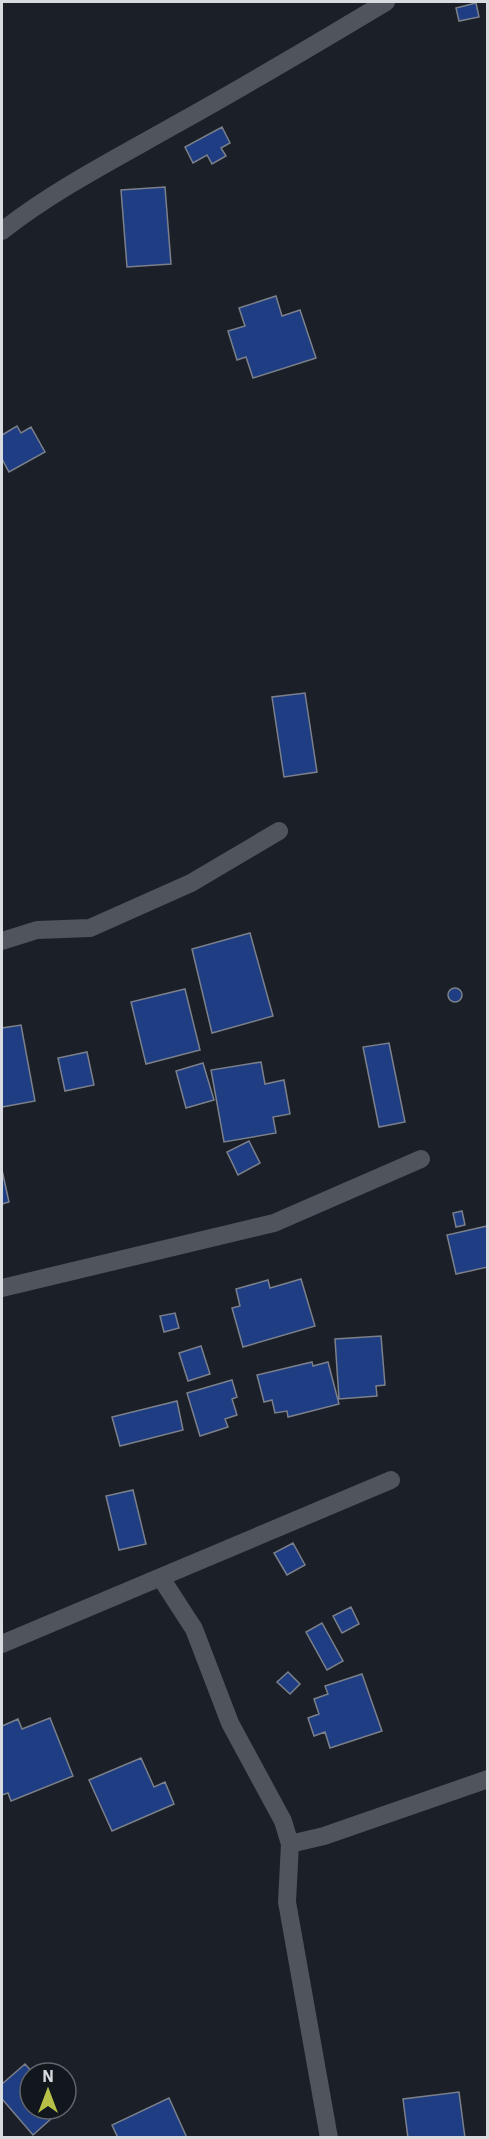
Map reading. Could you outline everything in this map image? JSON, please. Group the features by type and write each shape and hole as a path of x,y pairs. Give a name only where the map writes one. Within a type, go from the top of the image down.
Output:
{"street":[{"path":"2,231 21,215 279,67 386,2"},
{"path":"2,941 37,930 90,928 191,882 279,831"},
{"path":"2,1288 274,1223 421,1159"},
{"path":"2,1644 391,1480"},
{"path":"161,1578 194,1629 230,1723 283,1821 290,1844 287,1902 329,2138"},
{"path":"290,1844 324,1836 488,1779"}],"building":[{"path":"476,3 479,17 459,21 456,8"},
{"path":"222,127 230,143 221,148 226,156 212,164 207,155 193,163 185,147"},
{"path":"165,187 171,264 127,267 121,190"},
{"path":"276,296 282,316 300,310 316,358 253,378 246,357 237,360 228,331 245,326 239,308"},
{"path":"17,426 21,433 31,427 45,452 9,472 2,459 2,435"},
{"path":"305,693 317,772 284,777 272,697"},
{"path":"250,933 273,1016 212,1033 192,949"},
{"path":"452,988 458,988 462,995 458,1002 452,1002 448,998 448,992"},
{"path":"185,989 200,1050 146,1064 131,1002"},
{"path":"21,1025 35,1101 2,1107 2,1028"},
{"path":"389,1043 405,1122 379,1127 363,1047"},
{"path":"87,1052 94,1085 65,1091 58,1058"},
{"path":"261,1062 265,1084 284,1080 290,1114 273,1117 276,1133 224,1142 211,1070"},
{"path":"203,1063 214,1100 186,1108 176,1071"},
{"path":"249,1141 260,1163 238,1175 227,1152"},
{"path":"2,1170 9,1202 2,1204"},
{"path":"462,1211 465,1225 456,1227 453,1213"},
{"path":"487,1226 488,1267 456,1274 447,1235"},
{"path":"301,1279 315,1326 243,1347 232,1308 240,1306 236,1289 268,1280 270,1288"},
{"path":"175,1313 179,1328 164,1332 160,1316"},
{"path":"381,1336 385,1385 376,1386 377,1396 339,1399 335,1339"},
{"path":"201,1346 210,1374 188,1381 179,1353"},
{"path":"312,1362 313,1366 328,1362 339,1404 288,1417 287,1411 275,1413 272,1400 264,1402 257,1375"},
{"path":"232,1380 237,1397 232,1399 237,1415 225,1419 228,1427 200,1436 187,1393"},
{"path":"177,1401 183,1430 120,1446 112,1417"},
{"path":"133,1490 146,1544 119,1550 106,1496"},
{"path":"293,1543 305,1565 287,1575 274,1553"},
{"path":"351,1607 359,1624 342,1633 333,1616"},
{"path":"322,1623 343,1661 327,1670 306,1632"},
{"path":"288,1672 300,1684 290,1694 277,1682"},
{"path":"362,1674 382,1731 330,1748 325,1732 314,1736 308,1718 319,1714 314,1699 328,1694 325,1686"},
{"path":"50,1718 73,1776 11,1801 8,1793 2,1795 2,1726 18,1719 22,1729"},
{"path":"141,1758 154,1787 165,1782 174,1804 112,1831 89,1780"},
{"path":"18,2070 18,2118 2,2099 2,2084"},
{"path":"459,2092 465,2138 408,2138 403,2099"},
{"path":"169,2098 187,2138 118,2138 112,2125"},
{"path":"21,2121 49,2121 33,2135"}]}
